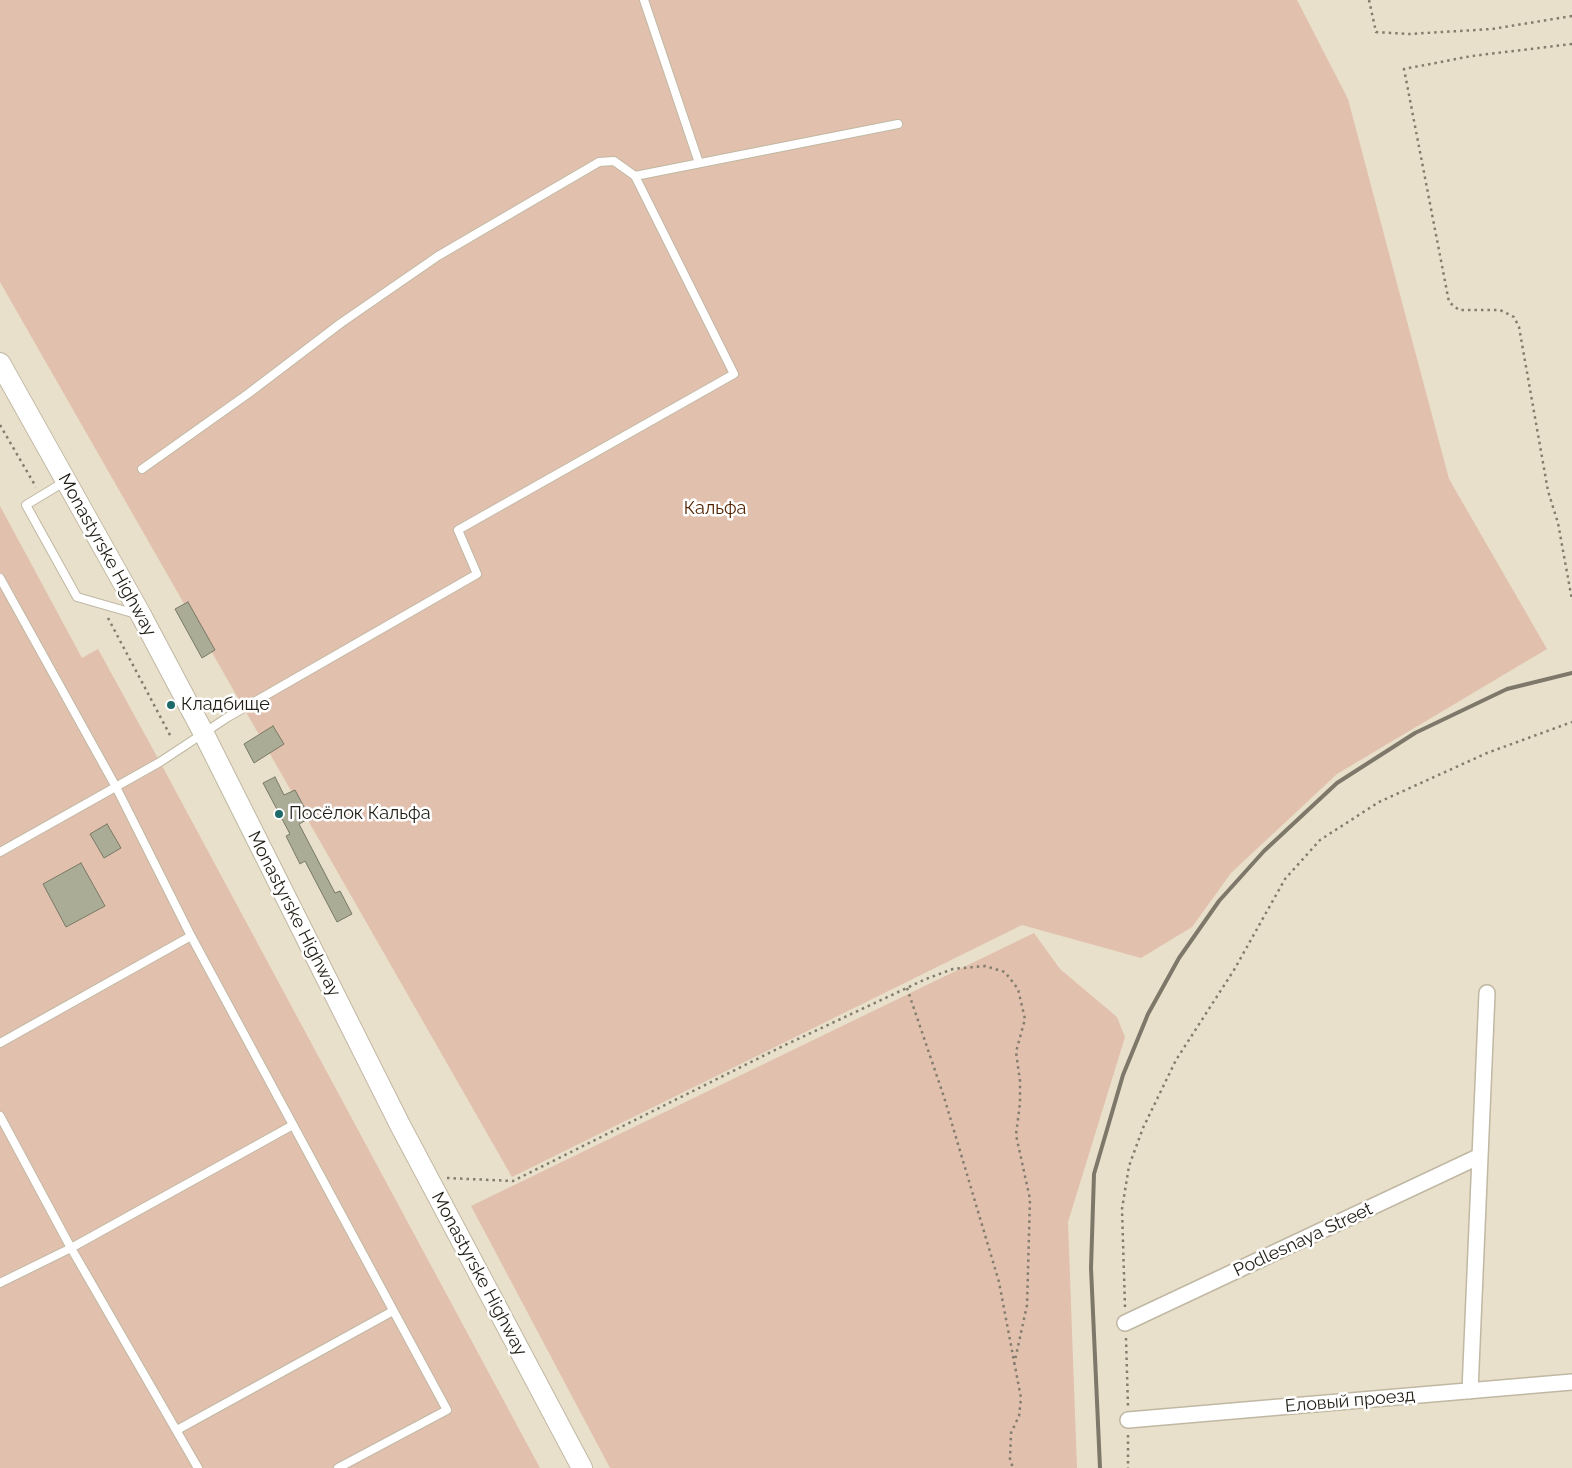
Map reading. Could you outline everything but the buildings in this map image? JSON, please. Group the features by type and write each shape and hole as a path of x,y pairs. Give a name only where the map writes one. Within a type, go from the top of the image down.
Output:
{"main road":[{"name":"Monastyrske Highway","path":"0,363 203,732 428,1178 582,1468"}],"street":[{"path":"1470,1391 1487,993"},
{"name":"Podlesnaya Street","path":"1125,1323 1480,1156"},
{"name":"Еловый проезд","path":"1128,1420 1572,1382"}],"lane":[{"path":"644,0 699,163"},
{"path":"635,176 898,124"},
{"path":"0,852 160,762 203,732 477,574 458,530 734,374 635,176 614,160 599,162 446,251 341,322 249,393 142,470"},
{"path":"66,481 26,504 77,597 140,615"},
{"path":"0,578 116,787 191,936 447,1410 338,1468"},
{"path":"0,1043 191,936"},
{"path":"0,1116 71,1248 198,1468"},
{"path":"0,1282 71,1248 293,1126"},
{"path":"176,1430 394,1311"}],"path":[{"path":"1369,0 1376,32 1409,34 1492,29 1572,16"},
{"path":"1572,44 1472,56 1404,69 1449,302 1459,310 1500,310 1514,317 1519,327 1548,492 1558,523 1572,600"},
{"path":"0,426 41,496"},
{"path":"100,603 171,736"},
{"path":"1128,1468 1122,1209 1129,1166 1143,1128 1176,1060 1234,970 1285,879 1320,840 1379,802 1487,753 1572,722"},
{"path":"428,1178 512,1181 785,1045 908,988 953,969 985,966 1006,972 1018,989 1025,1020 1016,1052 1020,1103 1016,1135 1030,1199 1027,1306 1014,1365"},
{"path":"908,988 944,1097 999,1282 1021,1398 1019,1416 1012,1433 1010,1458 1013,1468"}],"green space":[{"name":"Кальфа","path":"0,0 1297,0 1348,99 1449,479 1547,649 1337,774 1231,873 1192,927 1141,958 1022,925 512,1177 0,282"},
{"path":"0,506 82,658 98,649 540,1468 0,1468"},
{"path":"1034,933 1060,969 1117,1017 1125,1037 1068,1222 1077,1468 610,1468 471,1206"}],"railway":[{"path":"1100,1468 1091,1268 1094,1174 1123,1075 1148,1014 1179,958 1219,901 1264,851 1337,783 1415,733 1507,689 1572,673"}],"place":[{"name":"Кладбище","path":"171,705"},
{"name":"Посёлок Кальфа","path":"279,814"}]}
